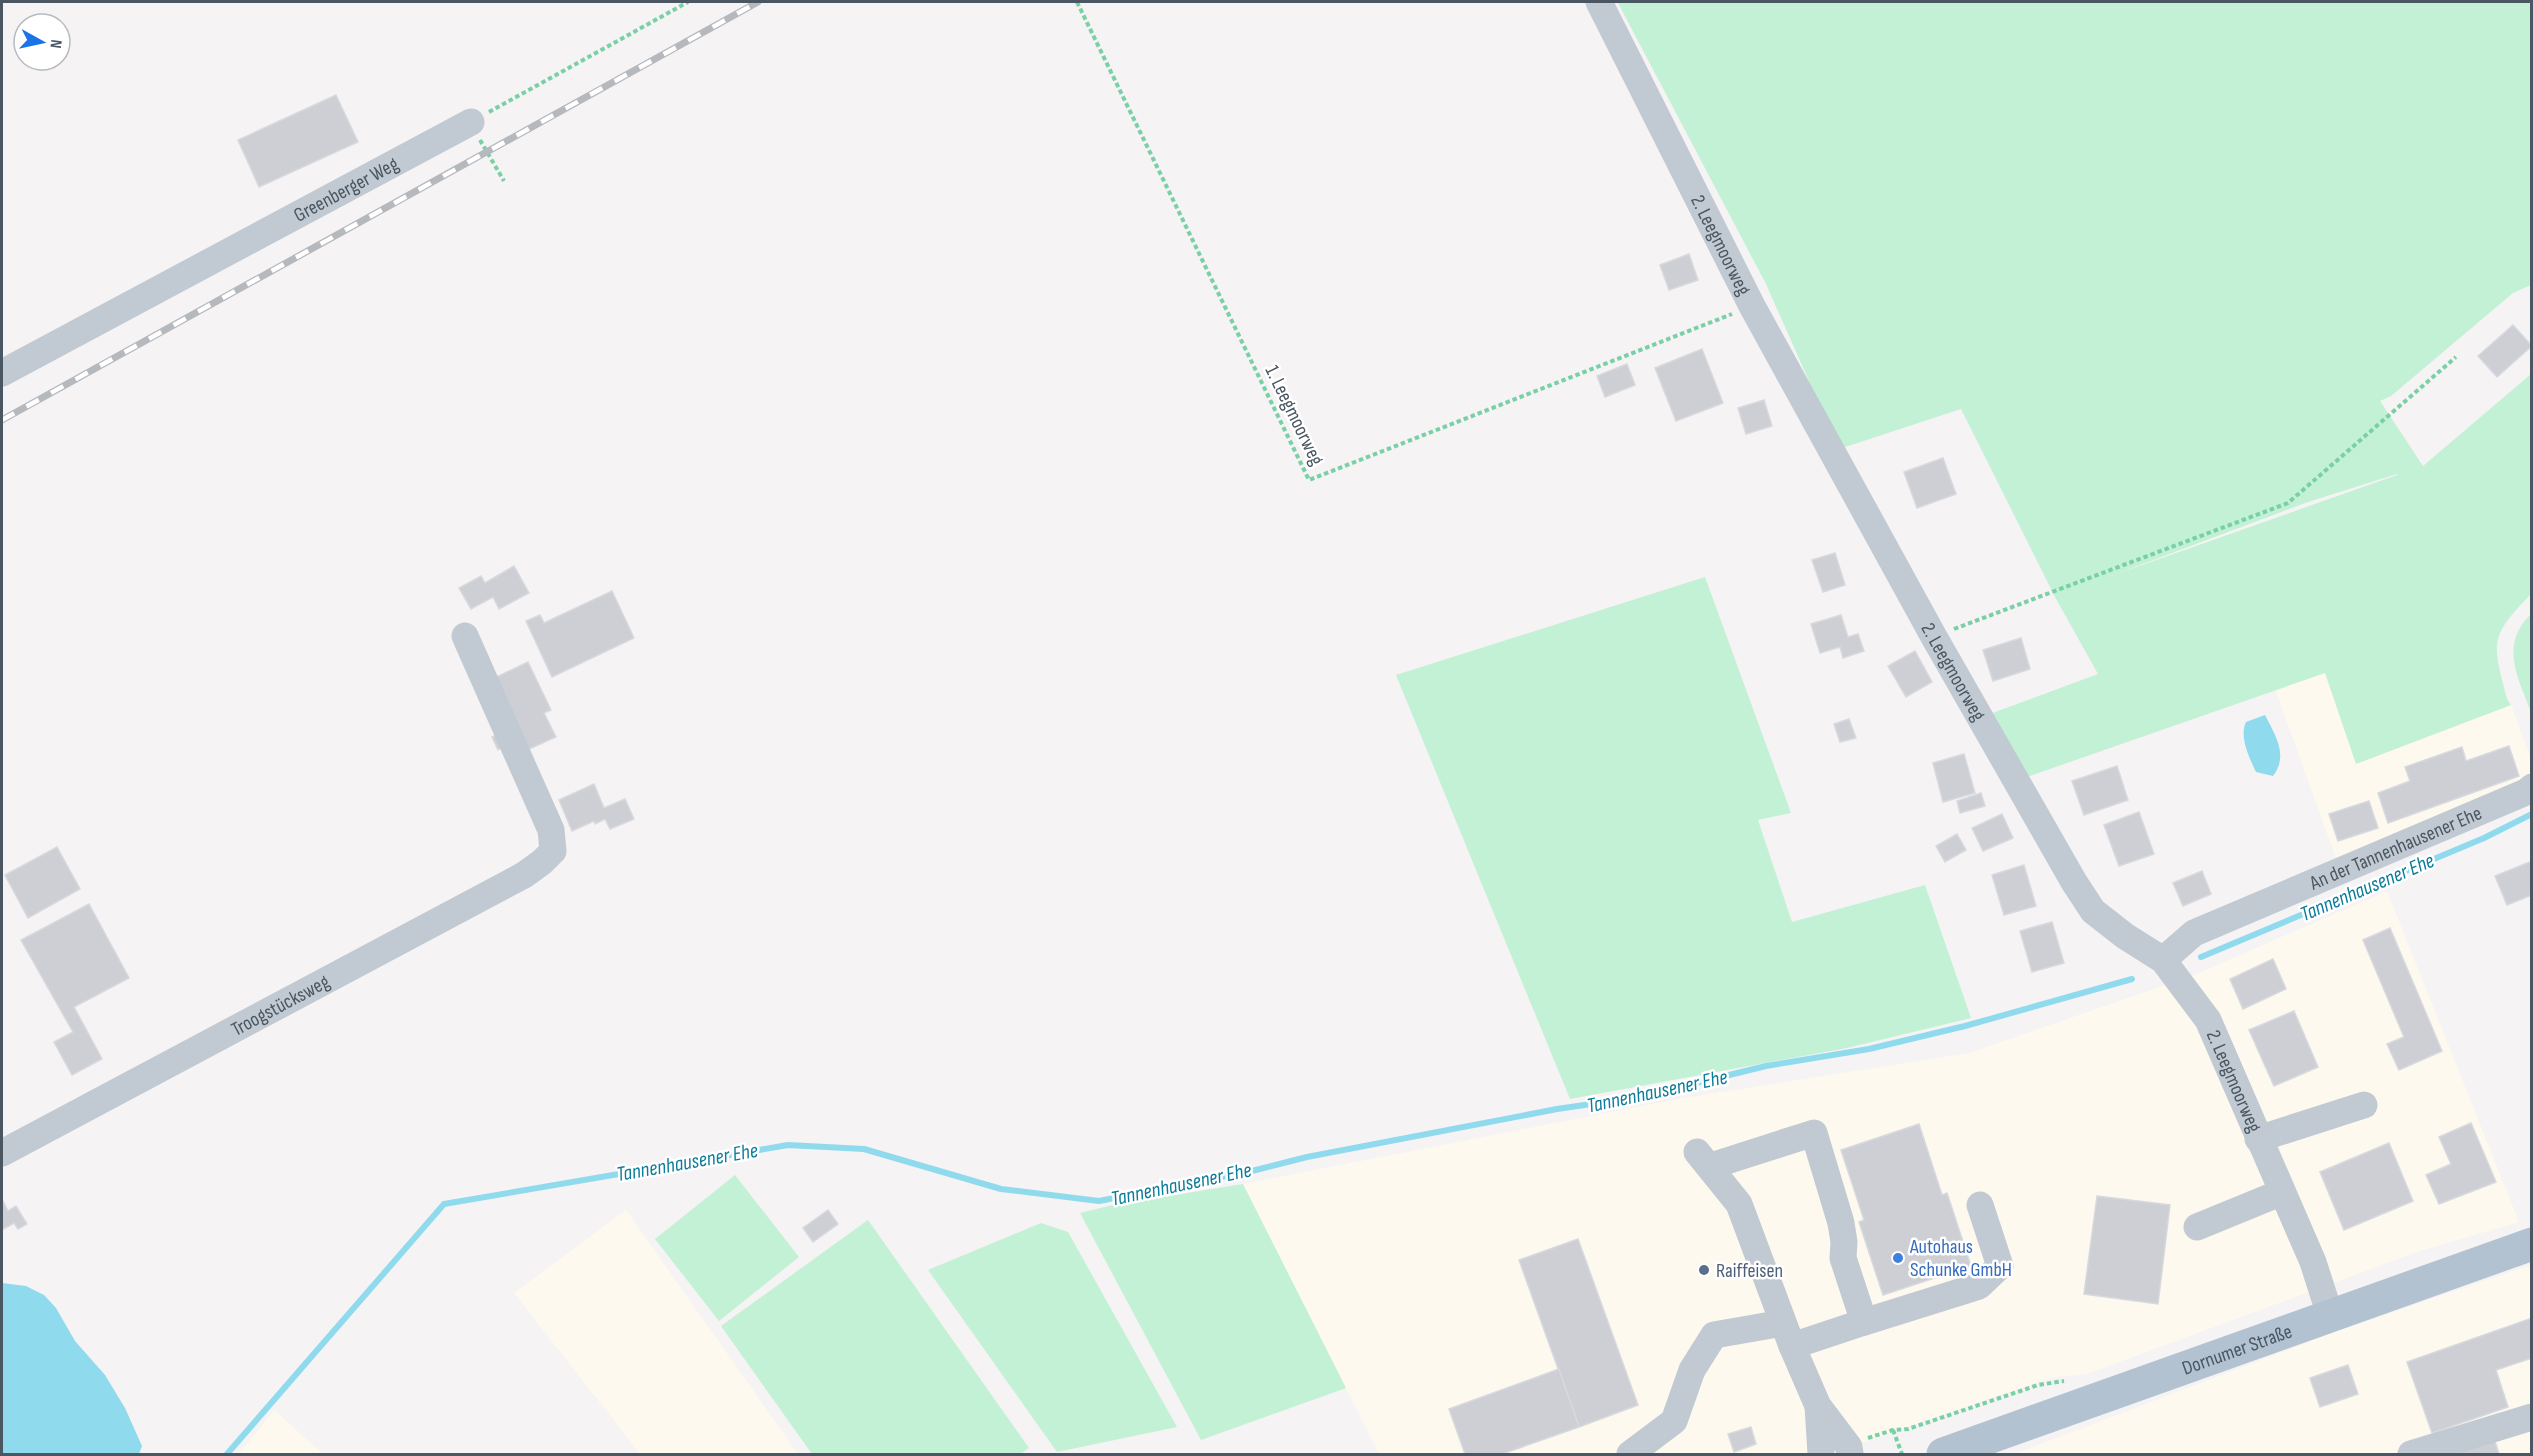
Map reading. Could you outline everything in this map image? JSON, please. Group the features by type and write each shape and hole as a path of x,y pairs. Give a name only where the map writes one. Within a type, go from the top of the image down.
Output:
{"main road":[{"name":"Dornumer Straße","path":"1942,1455 2532,1244"}],"street":[{"name":"2. Leegmoorweg","path":"1599,2 1752,306 1934,637 2074,882 2093,911 2124,936 2163,960 2208,1020 2280,1193 2313,1262 2330,1315"},
{"name":"Greenberger Weg","path":"2,373 471,122"},
{"name":"Troogstücksweg","path":"2,1153 524,874 553,851 551,830 465,636"},
{"name":"An der Tannenhausener Ehe","path":"2163,960 2194,933 2526,792 2532,787"},
{"path":"2258,1138 2364,1105"},
{"path":"1850,1455 1849,1447 1818,1406 1787,1334 1739,1204 1704,1159 1814,1133 1841,1223 1844,1242 1843,1258 1864,1322"},
{"path":"2197,1227 2280,1193"},
{"path":"1630,1455 1674,1421 1692,1370 1714,1335 1787,1334 1864,1322 1978,1286 2000,1266 1980,1204"},
{"path":"1818,1406 1821,1455"},
{"path":"2411,1455 2532,1417"}],"path":[{"path":"504,182 471,122 688,2"},
{"name":"1. Leegmoorweg","path":"1077,2 1310,480 1752,306"},
{"path":"1934,637 2288,503 2456,357"},
{"path":"1893,1430 1902,1455"}],"shaded area":[{"path":"2325,673 2356,764 2511,705 2531,759 2531,780 2338,864 2275,689"},
{"path":"2387,891 2519,1222 2420,1251 2087,1374 2050,1378 1829,1454 1379,1454 1243,1184 1677,1099 1969,1053 2194,975"},
{"path":"626,1210 798,1454 640,1454 514,1293"},
{"path":"2531,1265 2531,1454 2014,1454 2337,1331"},
{"path":"274,1410 323,1454 239,1454"}],"green space":[{"path":"2531,2 2531,285 2513,293 2391,396 2380,401 2423,466 2531,374 2531,594 2501,631 2497,652 2507,699 2511,705 2356,764 2325,673 2024,778 1987,715 2098,674 2055,597 1961,409 1839,449 1766,284 1618,3","holes":["2397,475 2111,576 2308,502"]},
{"path":"1705,577 1791,813 1758,820 1792,922 1925,885 1971,1018 1847,1048 1570,1099 1396,675"},
{"path":"2531,614 2531,712 2517,674 2514,649 2521,626"},
{"path":"735,1175 799,1257 719,1321 655,1239"},
{"path":"1243,1184 1346,1388 1201,1440 1080,1213 1113,1205"},
{"path":"868,1220 1029,1448 1020,1454 812,1454 721,1326"},
{"path":"1041,1223 1068,1232 1177,1427 1057,1452 928,1270"}],"water":[{"path":"2265,715 2279,745 2280,760 2273,776 2256,772 2244,740 2246,722"},
{"path":"2,1283 26,1286 44,1295 56,1308 75,1341 105,1375 125,1408 142,1446 139,1454 2,1454"}],"building":[{"path":"336,95 358,142 259,187 238,140"},
{"path":"1689,254 1698,280 1669,290 1660,265"},
{"path":"2513,325 2532,346 2497,377 2478,356"},
{"path":"1702,349 1723,403 1676,421 1655,368"},
{"path":"1627,364 1635,385 1605,397 1597,376"},
{"path":"1764,400 1772,426 1746,434 1738,408"},
{"path":"1943,458 1956,494 1917,508 1904,472"},
{"path":"1835,553 1845,585 1823,592 1812,560"},
{"path":"514,566 529,593 499,609 493,597 471,609 459,588 481,576 485,583"},
{"path":"612,591 634,638 552,677 526,621 540,615 544,623"},
{"path":"1841,615 1848,637 1858,634 1864,651 1843,658 1840,647 1820,653 1811,624"},
{"path":"2021,638 2030,669 1993,681 1983,650"},
{"path":"1915,651 1932,682 1906,697 1888,666"},
{"path":"528,662 551,710 544,713 556,737 529,749 488,681"},
{"path":"1849,719 1856,738 1840,742 1834,724"},
{"path":"501,733 506,745 498,750 492,737"},
{"path":"2509,746 2519,776 2388,823 2378,793 2410,781 2405,767 2462,747 2466,761"},
{"path":"1964,754 1975,793 1943,802 1933,763"},
{"path":"2117,766 2128,800 2084,815 2072,781"},
{"path":"594,784 604,808 625,799 634,819 610,829 605,819 595,824 594,821 572,831 559,800"},
{"path":"1981,793 1985,806 1960,813 1957,801"},
{"path":"2369,801 2378,828 2338,841 2329,814"},
{"path":"2139,812 2154,854 2119,866 2104,825"},
{"path":"2002,814 2013,838 1983,851 1972,828"},
{"path":"1957,834 1966,850 1945,862 1936,846"},
{"path":"57,847 80,889 28,918 5,875"},
{"path":"2532,861 2532,895 2507,905 2495,876"},
{"path":"2024,865 2036,906 2004,915 1992,875"},
{"path":"2202,871 2211,894 2183,906 2173,883"},
{"path":"89,904 129,978 74,1007 102,1059 72,1075 54,1042 73,1032 21,940"},
{"path":"2052,922 2064,963 2032,972 2020,931"},
{"path":"2390,928 2442,1051 2399,1070 2387,1044 2404,1037 2363,940"},
{"path":"2273,959 2286,989 2243,1009 2230,979"},
{"path":"2294,1011 2318,1067 2274,1086 2249,1030"},
{"path":"2471,1123 2496,1182 2439,1204 2426,1175 2451,1164 2439,1137"},
{"path":"1919,1124 1942,1195 1947,1193 1971,1266 1883,1295 1859,1222 1864,1220 1841,1150"},
{"path":"2389,1143 2413,1201 2344,1230 2320,1172"},
{"path":"2097,1196 2170,1205 2158,1304 2084,1294"},
{"path":"2,1199 8,1211 16,1206 27,1224 18,1229 14,1223 2,1230"},
{"path":"828,1210 838,1224 813,1242 803,1228"},
{"path":"1578,1239 1638,1405 1579,1427 1519,1260"},
{"path":"2532,1318 2532,1358 2496,1370 2508,1407 2432,1433 2407,1362"},
{"path":"2348,1365 2358,1394 2320,1407 2310,1378"},
{"path":"1559,1369 1579,1427 1502,1454 1465,1454 1449,1409"},
{"path":"1751,1427 1756,1444 1734,1452 1728,1434"},
{"path":"2493,1435 2499,1454 2439,1454"}],"waterway":[{"name":"Tannenhausener Ehe","path":"2201,957 2484,838 2532,814"},
{"name":"Tannenhausener Ehe","path":"227,1454 444,1204 788,1145 864,1149 1001,1189 1099,1201 1252,1171 1307,1157 1557,1109 1639,1097 1766,1066 1869,1049 1965,1026 2132,979"}],"railway":[{"path":"2,420 758,2"}],"place":[{"name":"Autohaus Schunke GmbH","path":"1898,1258"},
{"name":"Raiffeisen","path":"1704,1270"}]}
